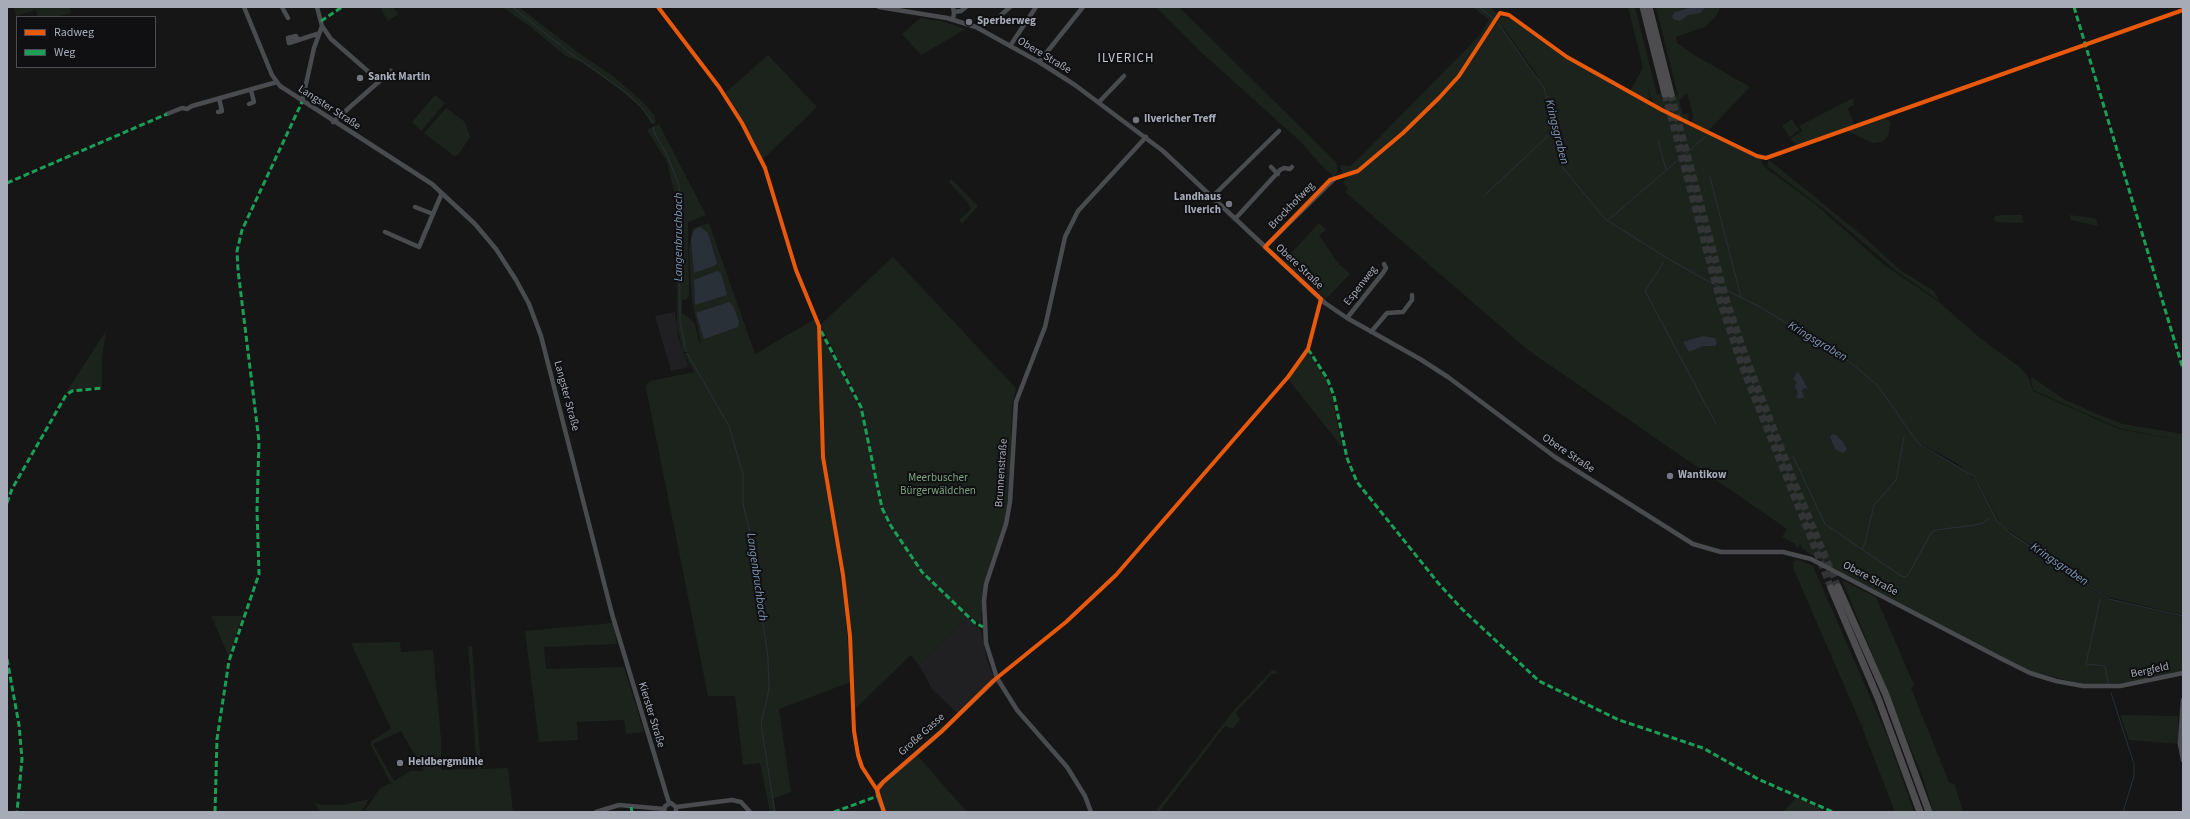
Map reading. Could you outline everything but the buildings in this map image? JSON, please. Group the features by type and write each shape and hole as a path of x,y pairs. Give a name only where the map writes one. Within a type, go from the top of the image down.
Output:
{"highway":[{"path":"1642,7 1668,94 1649,7"},
{"path":"1920,812 1881,704 1834,588 1886,695 1929,812"}],"street":[{"name":"Langster Straße","path":"244,7 277,82 302,102 432,184 475,224 496,249 516,280 529,304 558,397 617,631"},
{"path":"282,7 288,18"},
{"path":"317,7 322,26 340,49 378,80"},
{"name":"Obere Straße","path":"879,7 953,19 976,27 1039,62 1099,102 1146,137 1235,218 1312,292 1347,318 1420,359 1555,457 1693,544 1721,552 1774,552 1803,556 1839,572 2030,673 2069,684 2103,687 2120,686"},
{"path":"953,19 954,9 961,11 966,7"},
{"path":"1002,15 1010,7"},
{"path":"1010,46 1036,7"},
{"path":"1039,62 1081,8"},
{"path":"302,102 318,34 322,26"},
{"path":"298,40 318,34"},
{"path":"1021,41 1027,43 1044,55"},
{"path":"333,122 378,80 391,71"},
{"path":"1099,102 1124,76"},
{"path":"167,114 182,108 187,109 192,106 277,82"},
{"path":"249,104 254,102 251,90"},
{"path":"218,112 222,111 219,98"},
{"path":"1212,197 1279,131"},
{"name":"Brunnenstraße","path":"1091,812 1085,796 1067,767 1017,710 997,678 986,643 984,601 986,584 1006,524 1010,502 1016,402 1045,327 1063,244 1074,218 1146,137"},
{"path":"1271,167 1278,174"},
{"path":"1235,218 1284,168 1290,169 1292,167"},
{"name":"Brockhofweg","path":"1265,247 1334,179"},
{"path":"385,232 419,247 442,193"},
{"path":"415,207 433,214"},
{"name":"Espenweg","path":"1347,318 1384,273 1386,268 1384,264"},
{"path":"1371,332 1387,313 1403,312 1412,300 1412,295"},
{"name":"Kierster Straße","path":"617,631 669,804"},
{"name":"Bergfeld","path":"2120,686 2183,673"},
{"name":"Große Gasse","path":"884,812 877,790 883,782 944,729 997,678"},
{"path":"2183,700 2180,744 2183,760"},
{"path":"596,812 614,806 632,810 650,806 664,810 669,804 673,804 676,810 732,800 741,802 750,812"}],"shaded area":[{"path":"1692,7 1704,7 1704,9 1700,13 1688,15 1680,21 1673,19 1672,16 1675,12"},
{"path":"700,227 708,233 717,263 714,266 694,273 691,240 693,231"},
{"path":"717,271 721,273 727,295 695,305 694,280"},
{"path":"729,302 733,306 739,321 738,327 704,339 696,313"},
{"path":"675,312 678,337 689,367 671,371 655,316"},
{"path":"1703,336 1715,338 1717,343 1715,346 1703,346 1689,352 1683,342"},
{"path":"1798,371 1808,389 1804,388 1802,391 1804,397 1799,399 1796,397 1798,394 1795,386 1797,382 1793,379"},
{"path":"1833,434 1843,442 1847,449 1845,452 1842,453 1835,449 1830,436"},
{"path":"967,617 981,630 987,660 994,677 958,714 932,689 919,665"}],"green space":[{"path":"14,7 70,7 71,13 60,16 38,16 36,10 16,16"},
{"path":"380,7 393,7 398,14 388,21"},
{"path":"502,7 519,7 576,51 613,76 643,102 654,115 656,122 652,124 641,107 612,83 583,63 566,56 528,25"},
{"path":"1156,7 1179,7 1335,161 1337,165 1337,173 1334,177 1321,165 1303,144 1201,52"},
{"path":"1473,7 1490,7 1496,13 1496,19 1492,29 1501,17 1510,18 1566,57 1673,118 1761,159 1763,165 1767,169 1814,203 1883,264 1939,302 1980,338 2021,368 2028,377 2033,391 2119,429 2183,441 2183,615 2108,597 2001,525 1977,479 1956,463 1922,444 1921,446 1964,470 1976,480 2001,526 2107,599 2183,617 2183,671 2145,680 2102,685 2083,684 2033,672 1999,656 1824,563 1802,548 1800,543 1799,548 1796,547 1795,544 1782,537 1787,529 1528,350 1345,192 1348,189 1344,184 1346,178 1358,172 1398,137 1354,172 1346,175 1342,173 1340,165 1350,166 1359,158 1480,35 1489,20","holes":["1499,23 1539,78 1536,77"]},
{"path":"1628,7 1635,7 1657,94 1678,95 1656,7 1720,7 1717,15 1705,27 1676,37 1677,43 1696,56 1750,87 1708,131 1692,123 1693,114 1687,93 1679,100 1683,115 1689,113 1688,121 1653,103 1647,85 1650,99 1647,100 1630,91 1643,68"},
{"path":"920,18 940,21 966,29 921,55 902,34"},
{"path":"768,55 817,107 762,160 725,93"},
{"path":"435,95 445,103 421,131 412,122"},
{"path":"1853,98 1854,105 1848,108 1855,127 1799,147 1790,139 1802,131 1799,126"},
{"path":"446,108 465,122 470,137 459,154 454,156 424,133"},
{"path":"1885,118 1891,122 1888,136 1882,142 1873,143 1847,131"},
{"path":"1792,119 1799,130 1790,137 1782,126"},
{"path":"659,124 706,215 688,222 689,296 687,299 682,300 682,313 694,322 699,342 701,343 692,301 689,250 693,228 709,223 755,354 815,319 817,325 822,456 844,601 851,682 779,709 791,792 773,799 776,812 770,812 760,763 743,765 735,696 708,696 646,388 650,381 694,372 684,354 689,352 684,352 682,348 677,326 677,204 667,162 647,130"},
{"path":"1769,160 1863,236 1901,271 1933,290 1941,302 1895,270 1829,213 1767,166"},
{"path":"951,179 978,206 962,224 959,220 971,209 968,203 949,182"},
{"path":"2000,215 2022,215 2023,223 1996,222 1994,217"},
{"path":"2070,215 2096,219 2098,226 2071,220"},
{"path":"1319,223 1326,230 1319,235 1338,263 1350,274 1326,299 1284,261"},
{"name":"Meerbuscher Bürgerwäldchen","path":"893,257 1016,388 1012,406 1009,499 1003,527 984,583 981,624 973,618 967,617 919,665 911,655 854,710 848,606 825,456 820,340 824,338 860,407 863,407 820,325"},
{"path":"106,331 102,357 102,387 72,390 65,394"},
{"path":"1308,352 1325,378 1332,397 1342,447 1288,379"},
{"path":"2032,377 2062,398 2094,413 2123,424 2183,434 2183,441 2119,428 2033,390"},
{"path":"1796,559 1813,566 1888,738 1914,812 1895,812 1860,722 1794,570 1793,563"},
{"path":"1842,580 1876,597 1914,685 1911,688 1949,782 1955,785 1963,812 1933,812 1923,778"},
{"path":"211,616 242,616 229,657"},
{"path":"613,623 617,644 544,647 546,669 624,667 644,732 626,734 624,720 577,722 578,740 539,742 525,631"},
{"path":"400,642 401,652 433,650 441,739 441,770 477,769 468,646 472,646 481,769 508,768 513,812 364,812 380,788 393,782 390,782 371,745 371,741 391,729 351,643","holes":["401,731 424,771 410,771 394,781 373,744"]},
{"path":"1275,670 1278,673 1272,674 1236,713 1240,720 1232,729 1225,726 1159,812 1155,812 1234,710 1271,671"},
{"path":"2120,715 2178,716 2178,744 2129,740"},
{"path":"917,755 967,812 886,812 880,794 881,787"},
{"path":"1797,797 1827,812 1783,812"},
{"path":"369,799 361,812 321,812 314,802 321,805 344,805"}],"waterway":[{"name":"Langenbruchbach","path":"512,7 569,52 625,92 641,107 653,123"},
{"name":"Kringsgraben","path":"1479,7 1494,19"},
{"name":"Kringsgraben","path":"1499,24 1544,88 1563,168 1605,219 1667,258 1706,280 1760,307 1850,362 1878,386 1918,443 1975,477 1997,521 2010,533 2109,599 2183,616"},
{"name":"Langenbruchbach","path":"653,127 655,134 667,155 679,185 680,321 686,351"},
{"path":"1485,195 1551,133"},
{"path":"1607,221 1705,137"},
{"path":"1658,141 1666,169"},
{"path":"1710,177 1741,297"},
{"path":"1663,263 1645,291 1716,424"},
{"name":"Langenbruchbach","path":"687,353 729,426 743,474 743,504 749,528 768,657 769,689 761,724 775,812"},
{"path":"1862,549 1865,543 1874,505 1896,480 1904,437"},
{"path":"1793,456 1825,524 1901,576 1905,577 1908,575 1931,533 1936,530 1975,525 1983,523 1988,519"},
{"path":"2100,600 2086,664 2105,666 2108,683"},
{"path":"2111,693 2134,764 2134,776 2123,812"}],"tunnel":[{"path":"1665,94 1720,301 1742,366 1831,588"},
{"path":"1671,94 1726,299 1748,363 1797,489 1838,587"}],"marked path":[{"path":"321,21 342,7"},
{"path":"2074,7 2183,369"},
{"path":"215,812 217,739 229,661 259,574 257,510 259,441 237,251 242,230 302,102"},
{"path":"7,183 167,114"},
{"path":"821,331 861,407 882,508 891,526 922,572 975,623 983,627"},
{"path":"1308,349 1327,378 1334,396 1347,458 1357,482 1439,584 1462,609 1539,681 1619,720 1703,748 1758,779 1833,812"},
{"path":"7,503 12,489 66,395 72,391 103,388"},
{"path":"7,659 19,725 22,759 17,812"},
{"path":"834,812 878,796"},
{"path":"631,807 632,812"}],"cycle path":[{"path":"658,7 719,87 742,123 765,168 796,270 819,326 823,457 843,575 850,636 854,731 858,755 862,767 877,790"},
{"path":"884,812 877,790 883,782 942,731 993,681 1066,622 1116,575 1288,377 1308,349 1321,299 1265,247 1330,180 1358,171 1403,133 1439,98 1459,76 1500,13 1509,15 1567,57 1662,110 1757,156 1766,158 2183,10"}],"place":[{"name":"Sperberweg","path":"969,22"},
{"name":"Sankt Martin","path":"360,78"},
{"name":"Ilvericher Treff","path":"1136,120"},
{"name":"Landhaus Ilverich","path":"1229,204"},
{"name":"Wantikow","path":"1670,476"},
{"name":"Heidbergmühle","path":"400,763"}],"district":[{"name":"ILVERICH","path":"1126,59"}]}
